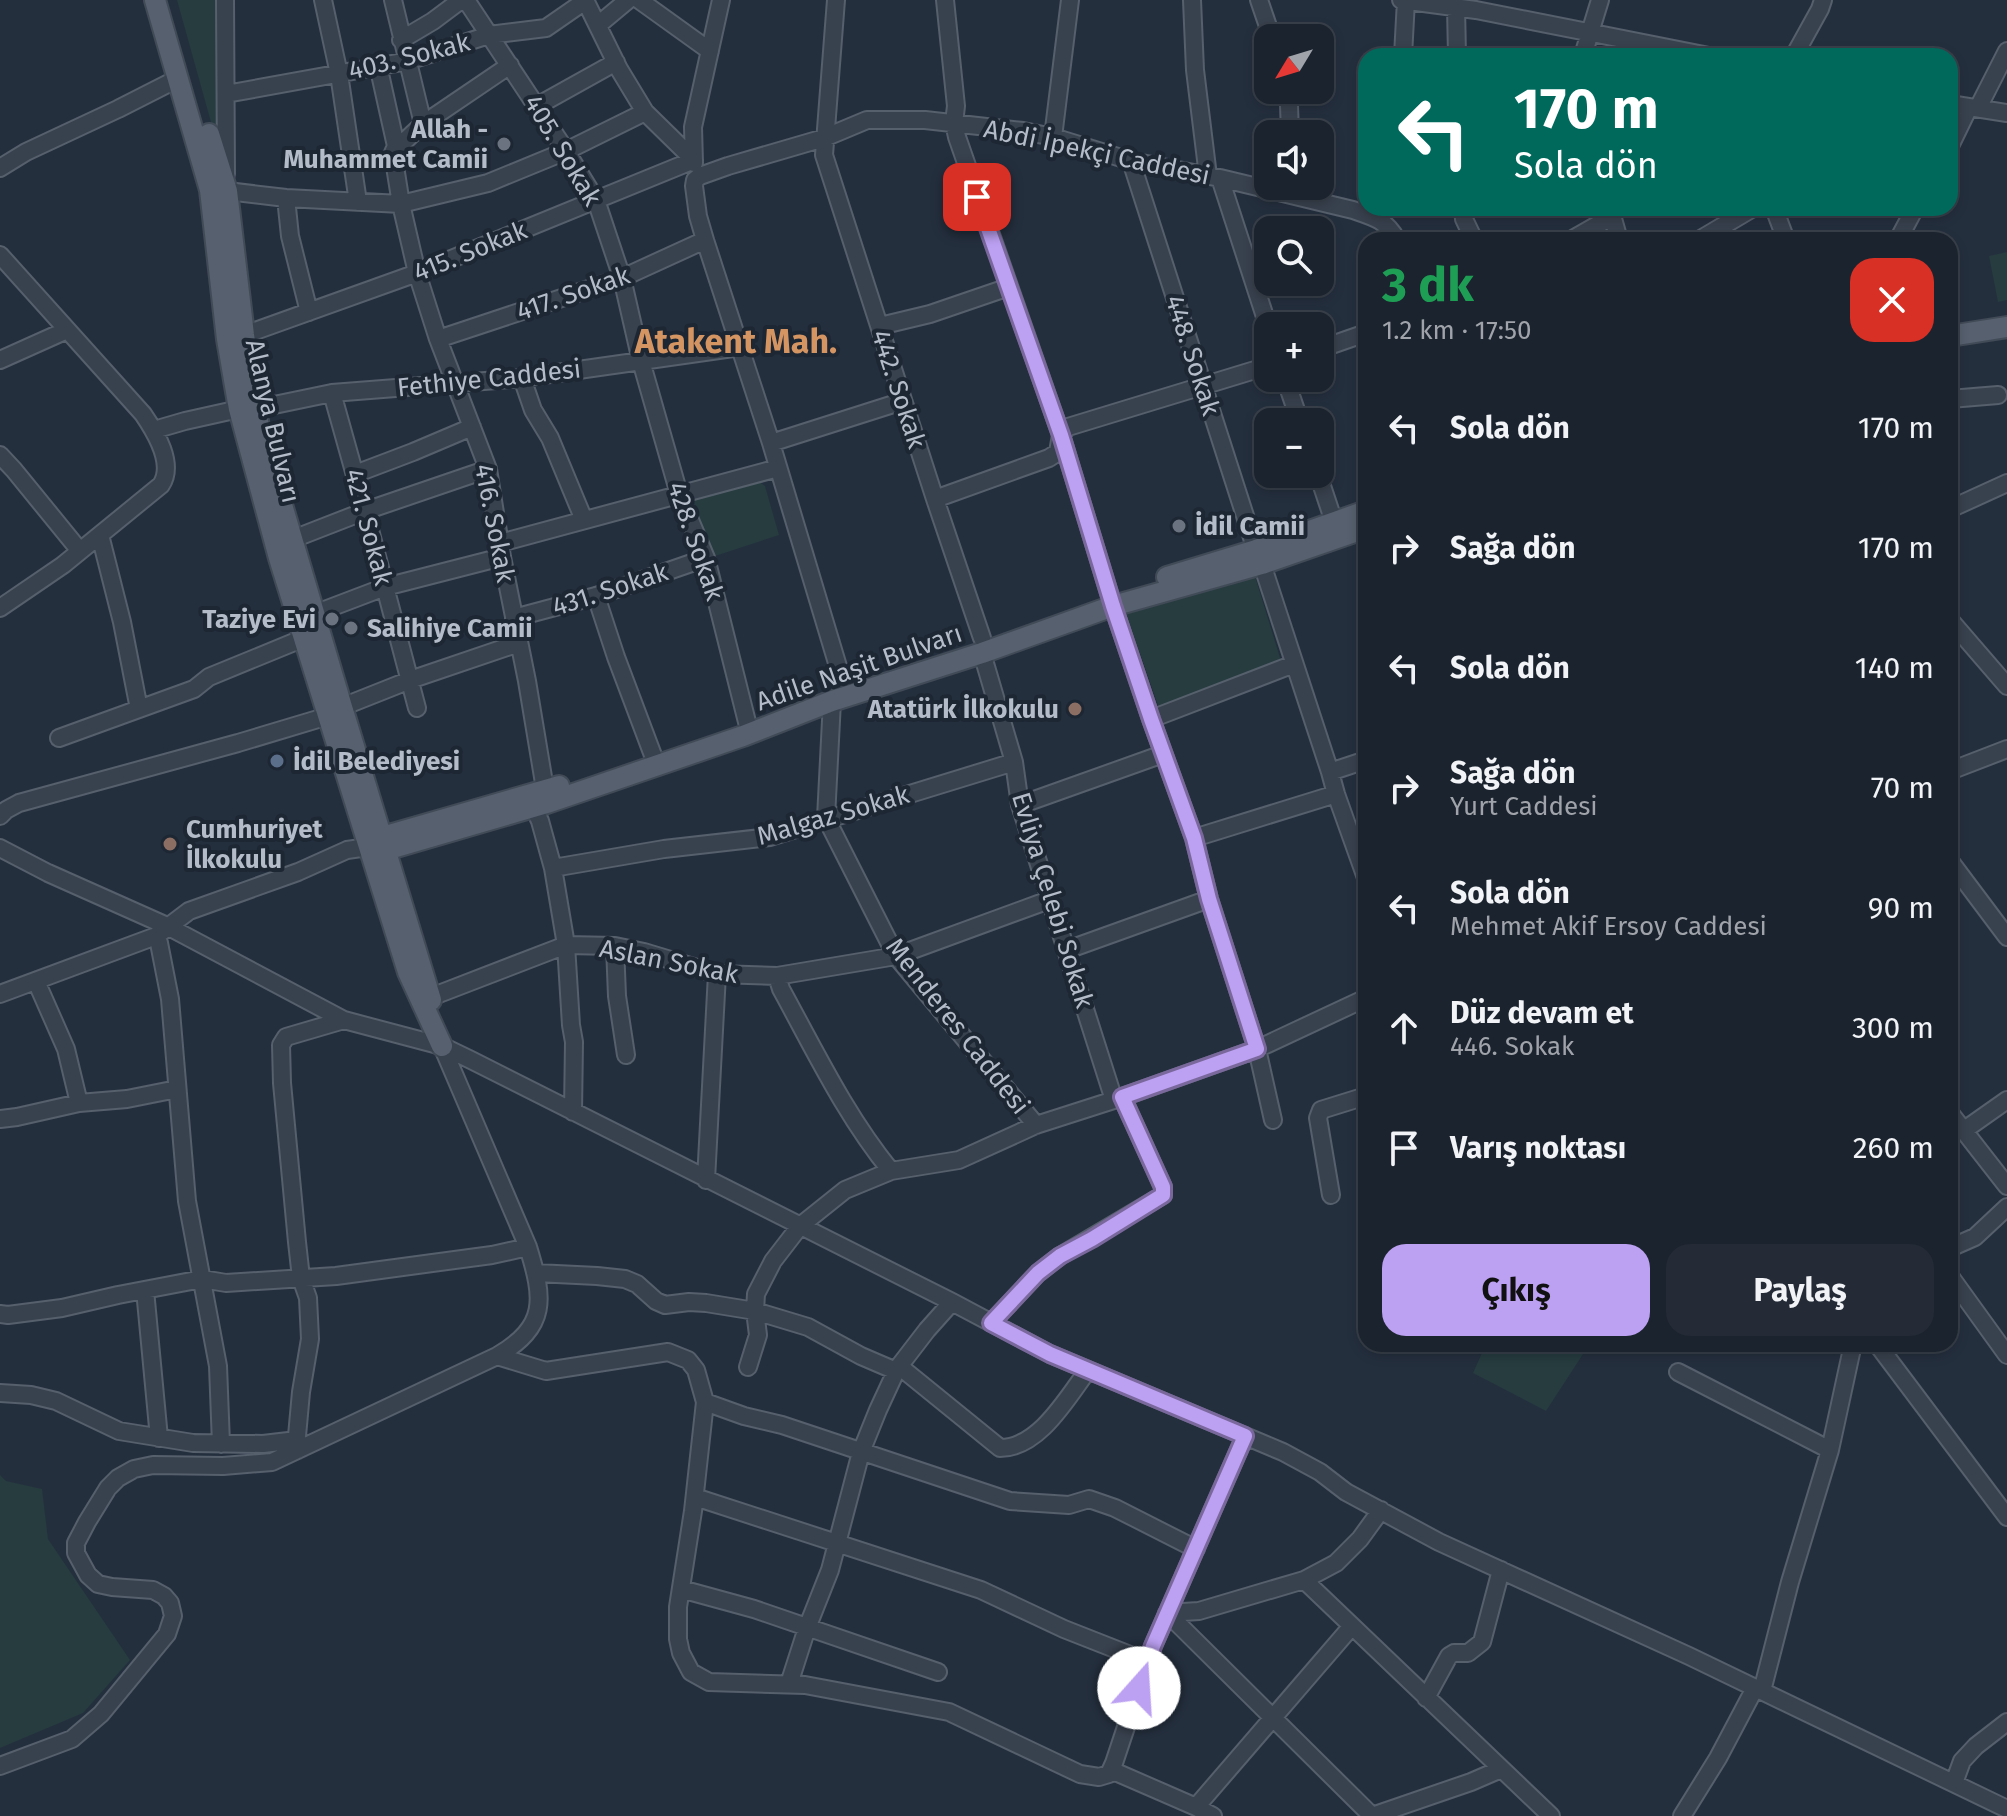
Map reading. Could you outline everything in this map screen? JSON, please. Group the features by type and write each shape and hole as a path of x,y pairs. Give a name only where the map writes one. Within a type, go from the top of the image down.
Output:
{"main road":[{"name":"Alanya Bulvarı","path":"155,0 218,191 227,339 247,409 293,539 314,614 335,711"},
{"name":"Alanya Bulvarı","path":"167,0 218,191 244,335 247,409 279,558 304,638 335,711 379,844"},
{"path":"1958,322 2007,314"},
{"path":"1958,335 2007,327"},
{"name":"Adile Naşit Bulvarı","path":"1259,557 1358,514"},
{"name":"Adile Naşit Bulvarı","path":"538,799 747,722 1112,600 1358,530"},
{"name":"Adile Naşit Bulvarı","path":"379,844 743,736 837,692"},
{"path":"379,844 431,997 442,1046"},
{"path":"379,844 408,972 442,1046"}],"street":[{"path":"225,0 226,94 218,191 401,204 488,183 566,151 645,112"},
{"path":"323,0 339,74 358,202"},
{"path":"393,0 423,124"},
{"path":"401,40 463,0"},
{"name":"405. Sokak","path":"463,0 510,65 596,200 622,278 641,361"},
{"path":"585,0 645,112 694,160"},
{"name":"403. Sokak","path":"226,94 408,61 489,35 546,28 585,0"},
{"path":"598,25 628,0"},
{"path":"639,0 710,51"},
{"path":"721,0 693,127 698,216 798,529 837,692"},
{"name":"442. Sokak","path":"836,0 824,155 982,645"},
{"path":"945,0 957,137 1061,435 1151,719 1194,838 1209,899 1257,1049 1273,1120"},
{"path":"1053,137 1070,0"},
{"path":"1192,0 1195,70 1214,177 1263,312"},
{"path":"1259,0 1267,24"},
{"path":"1403,48 1404,0 1468,5 1669,48"},
{"path":"1585,48 1600,0"},
{"path":"1798,48 1823,0"},
{"path":"1459,48 1468,5"},
{"path":"1958,133 2007,51"},
{"path":"537,106 616,62"},
{"name":"416. Sokak","path":"378,65 396,146 394,151 401,204 417,273 438,339 488,469 527,681 540,821 553,868 566,945 574,1042 573,1112"},
{"path":"394,151 423,124 510,65"},
{"path":"0,168 26,152 179,78"},
{"path":"1958,105 2007,113"},
{"name":"Abdi İpekçi Caddesi","path":"695,180 728,166 824,138 867,120 925,120 1023,131 1131,161 1254,184"},
{"name":"415. Sokak","path":"244,335 417,273 694,160"},
{"name":"448. Sokak","path":"1131,161 1358,856"},
{"path":"286,198 290,236 309,312"},
{"name":"Abdi İpekçi Caddesi","path":"1319,200 1358,212"},
{"name":"Abdi İpekçi Caddesi","path":"1370,216 1392,232"},
{"path":"1583,232 1606,216"},
{"path":"1712,232 1740,216"},
{"name":"417. Sokak","path":"438,339 622,278 705,240"},
{"path":"0,255 143,414 154,430 167,466 167,477 161,485 80,551 0,608"},
{"path":"880,326 930,314 1009,287"},
{"path":"0,360 67,330"},
{"path":"1334,344 1358,336"},
{"name":"Fethiye Caddesi","path":"154,430 185,421 332,393 522,378 740,347"},
{"name":"428. Sokak","path":"641,361 679,494 706,558 747,722"},
{"path":"935,499 1049,458 1058,452 1061,435 1068,427 1254,370"},
{"path":"522,378 533,410 550,438 584,520"},
{"name":"421. Sokak","path":"332,393 417,708"},
{"path":"1958,398 1998,395"},
{"path":"771,443 903,401"},
{"path":"355,474 472,427"},
{"path":"0,455 80,551"},
{"path":"314,614 584,520 778,468"},
{"path":"293,539 488,469"},
{"path":"1958,505 2007,483"},
{"path":"1323,488 1334,522"},
{"path":"100,535 122,622 139,709"},
{"name":"431. Sokak","path":"514,618 596,596 706,558"},
{"path":"596,596 654,758"},
{"path":"1958,629 2007,686"},
{"path":"59,738 194,689 209,677 304,638"},
{"path":"0,816 19,803 238,743 335,711 410,680 519,643"},
{"name":"Evliya Çelebi Sokak","path":"982,645 1014,762 1020,805 1049,900 1118,1098 1163,1187 1163,1195 1060,1256 1038,1273 991,1323"},
{"path":"1151,719 1294,664"},
{"name":"Menderes Caddesi","path":"837,692 826,818 896,956 1036,1125"},
{"path":"1958,768 2007,749"},
{"path":"1020,805 1163,754"},
{"name":"Malgaz Sokak","path":"553,868 664,849 770,837 1014,762"},
{"path":"1330,772 1358,763"},
{"path":"1194,838 1336,794"},
{"path":"0,994 161,931 189,911 298,872 347,850 379,844"},
{"path":"0,848 344,1020 442,1046 1050,1354 1283,1452 1320,1472 1346,1492 1439,1542 1759,1689 2007,1809"},
{"path":"1958,872 2007,937"},
{"path":"1067,950 1209,899"},
{"name":"Aslan Sokak","path":"431,997 566,945 615,946 717,974 777,976 896,956 1049,900"},
{"path":"161,931 159,943 170,999 187,1201 218,1366 221,1444"},
{"path":"615,946 617,996 626,1055"},
{"path":"706,1180 717,974"},
{"path":"777,976 827,1075 891,1171"},
{"path":"36,981 66,1049 79,1103"},
{"path":"748,1367 758,1335 756,1294 773,1261 800,1226 845,1190 891,1171 959,1160 1036,1125 1257,1049 1358,1002"},
{"path":"298,1445 301,1392 310,1339 308,1298 301,1278 281,1045 286,1037 344,1020"},
{"path":"0,1766 72,1739 101,1714 167,1634 173,1616 170,1603 164,1596 153,1590 98,1584 88,1575 76,1553 76,1543 108,1488 118,1478 134,1469 153,1465 272,1462 298,1445 497,1356 527,1334 535,1320 539,1303 536,1273 528,1247 442,1046"},
{"path":"0,1119 79,1103 127,1099 177,1089"},
{"path":"1331,1195 1318,1118 1321,1110 1358,1098"},
{"path":"1963,1131 2007,1100"},
{"path":"1958,1124 2007,1186"},
{"path":"1958,1244 1975,1237 2007,1207"},
{"path":"0,1314 62,1308 202,1279 226,1283 336,1276 528,1247"},
{"path":"536,1273 625,1279 665,1305 706,1303 755,1311 808,1327 861,1356 897,1369 1000,1448 1011,1448 1026,1441 1048,1423 1088,1370"},
{"path":"1958,1287 2007,1355"},
{"path":"145,1290 159,1438"},
{"path":"789,1684 830,1570 861,1452 897,1369 952,1302"},
{"path":"497,1356 546,1371 668,1352 688,1360 696,1370 705,1402 695,1497 678,1607 678,1639 691,1672 709,1682 805,1685 949,1712 1080,1774 1099,1777 1109,1774 1111,1770 1167,1613 1245,1436"},
{"path":"1682,1816 1759,1689 1830,1450 1851,1352"},
{"path":"1883,1352 2007,1517"},
{"path":"1678,1372 1830,1450"},
{"path":"0,1393 31,1395 56,1401 119,1431 159,1438 193,1443 298,1445"},
{"path":"705,1402 1010,1501 1069,1505 1089,1499 1115,1508 1196,1549"},
{"path":"695,1497 981,1590 1064,1629 1148,1662"},
{"path":"1167,1613 1199,1611 1304,1580 1336,1563 1360,1539 1381,1510"},
{"path":"1426,1698 1449,1656 1468,1653 1482,1642 1501,1570"},
{"path":"1304,1580 1551,1816"},
{"path":"681,1589 754,1609 938,1672"},
{"path":"1167,1613 1372,1816 1405,1811 1501,1769"},
{"path":"1196,1807 1352,1626"},
{"path":"1954,1783 1962,1761 2007,1722"},
{"path":"1111,1770 1213,1816"}],"green space":[{"path":"177,0 217,0 220,130 214,133"},
{"path":"2007,252 2007,300 1998,302 1989,256"},
{"path":"757,480 765,486 779,535 709,558 693,498"},
{"path":"1253,570 1281,661 1159,708 1126,613"},
{"path":"1482,1352 1584,1352 1546,1411 1473,1373"},
{"path":"0,1475 6,1481 42,1489 48,1539 130,1660 83,1713 0,1748"}],"place":[{"name":"Allah - Muhammet Camii","path":"504,144"},
{"name":"İdil Camii","path":"1179,526"},
{"name":"Taziye Evi","path":"332,619"},
{"name":"Salihiye Camii","path":"351,628"},
{"name":"Atatürk İlkokulu","path":"1075,709"},
{"name":"İdil Belediyesi","path":"277,761"},
{"name":"Cumhuriyet İlkokulu","path":"170,844"}],"district":[{"name":"Atakent Mah.","path":"736,341"}],"route":[{"path":"977,197 1061,435 1113,606 1194,838 1209,899 1257,1049 1122,1097 1163,1187 1163,1195 1060,1256 1038,1273 991,1323 1050,1354 1245,1436 1153,1646 1139,1688"}]}
